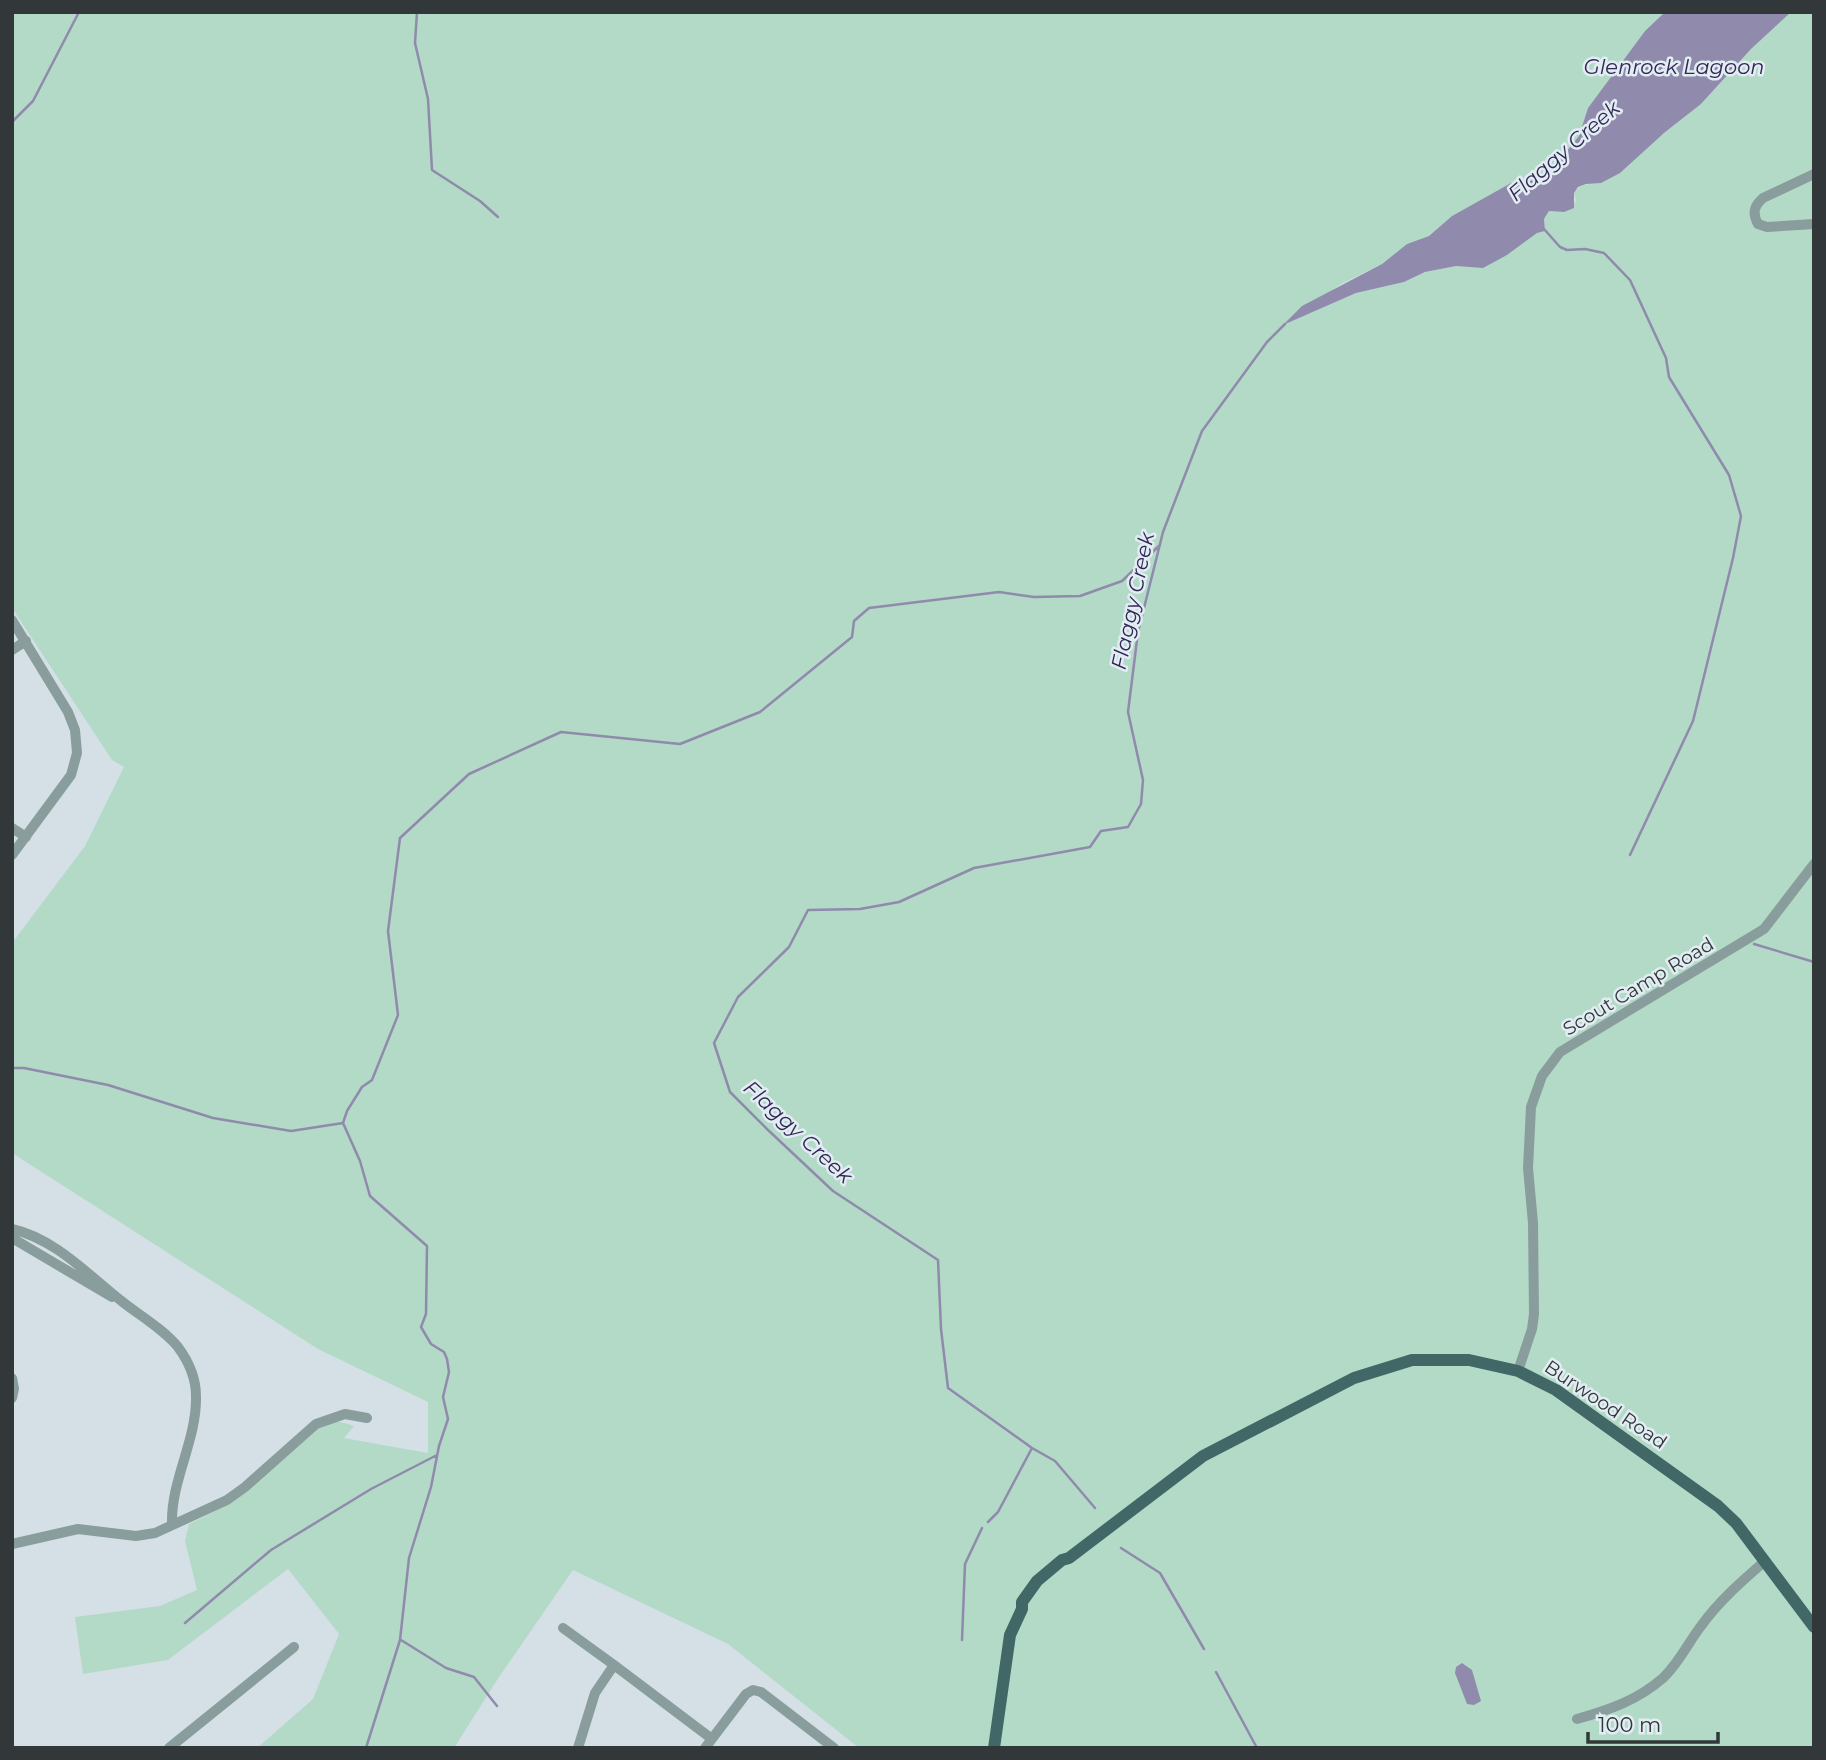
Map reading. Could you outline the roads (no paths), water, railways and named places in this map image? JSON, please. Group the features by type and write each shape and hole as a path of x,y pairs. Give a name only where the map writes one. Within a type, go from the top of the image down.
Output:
{"main road":[{"name":"Burwood Road","path":"994,1748 1010,1634 1022,1609 1022,1602 1037,1581 1203,1456 1354,1378 1412,1360 1469,1360 1518,1371 1556,1390 1718,1506 1736,1523 1814,1627"}],"street":[{"path":"1814,174 1763,198 1756,204 1754,213 1758,224 1767,227 1814,224"},
{"path":"12,620 68,712 75,730 77,753 71,775 12,855"},
{"path":"12,650 26,641"},
{"path":"12,828 26,837"},
{"name":"Scout Camp Road","path":"1518,1371 1532,1329 1534,1314 1533,1223 1528,1168 1531,1107 1542,1076 1560,1052 1764,929 1814,864"},
{"path":"12,1229 42,1241 103,1284 175,1344 190,1368 195,1382 196,1399 172,1503 172,1523"},
{"path":"12,1238 121,1301"},
{"path":"12,1378 15,1389 12,1398"},
{"path":"12,1544 78,1529 146,1535 209,1508 236,1493 316,1424 345,1414 367,1418"},
{"path":"1577,1720 1616,1708 1638,1697 1663,1678 1714,1609 1765,1561"},
{"path":"563,1628 614,1665 708,1743 746,1694 753,1690 761,1692 834,1748"},
{"path":"169,1748 294,1647"},
{"path":"578,1748 595,1693 614,1665"}],"water":[{"name":"Glenrock Lagoon","path":"1665,12 1791,12 1751,49 1701,104 1620,173 1601,183 1578,187 1574,193 1574,208 1564,212 1549,211 1544,219 1545,231 1537,233 1507,255 1483,268 1456,266 1425,272 1404,282 1356,293 1283,325 1302,306 1382,264 1407,244 1429,236 1452,216 1511,183 1535,180 1557,163 1579,136 1588,108 1645,31"},
{"path":"1462,1663 1472,1670 1481,1701 1474,1705 1467,1704 1455,1673 1456,1667"}],"waterway":[{"path":"12,122 33,101 79,12"},
{"path":"417,12 415,43 428,99 432,170 480,201 498,217"},
{"path":"1544,229 1560,247 1567,250 1585,249 1604,253 1630,280 1666,358 1669,377 1729,475 1741,516 1693,721 1630,855"},
{"name":"Flaggy Creek","path":"1095,1508 1055,1461 1032,1448 948,1388 941,1329 938,1260 833,1191 768,1130 730,1092 714,1043 738,997 789,947 808,910 860,909 899,902 974,868 1090,847 1101,831 1128,827 1141,804 1143,780 1128,712 1138,632 1163,532 1202,431 1267,342 1285,324"},
{"path":"366,1748 400,1640 409,1558 448,1419 443,1397 449,1372 447,1359 444,1352 431,1344 421,1327 426,1314 427,1246 370,1196 360,1161 343,1123 362,1087 372,1080 398,1015 388,931 400,838 469,774 561,732 680,744 760,712 852,637 854,621 869,608 999,592 1034,597 1080,596 1122,581 1160,545"},
{"path":"1754,944 1814,962"},
{"path":"12,1068 108,1085 213,1118 291,1131 343,1123"},
{"path":"988,1522 998,1512 1032,1448"},
{"path":"185,1623 271,1550 371,1489 437,1455"},
{"path":"962,1640 965,1564 982,1528"},
{"name":"Flaggy Creek","path":"1121,1548 1160,1573 1204,1649"},
{"path":"401,1640 446,1668 474,1677 497,1706"},
{"name":"Flaggy Creek","path":"1216,1672 1257,1748"}]}
